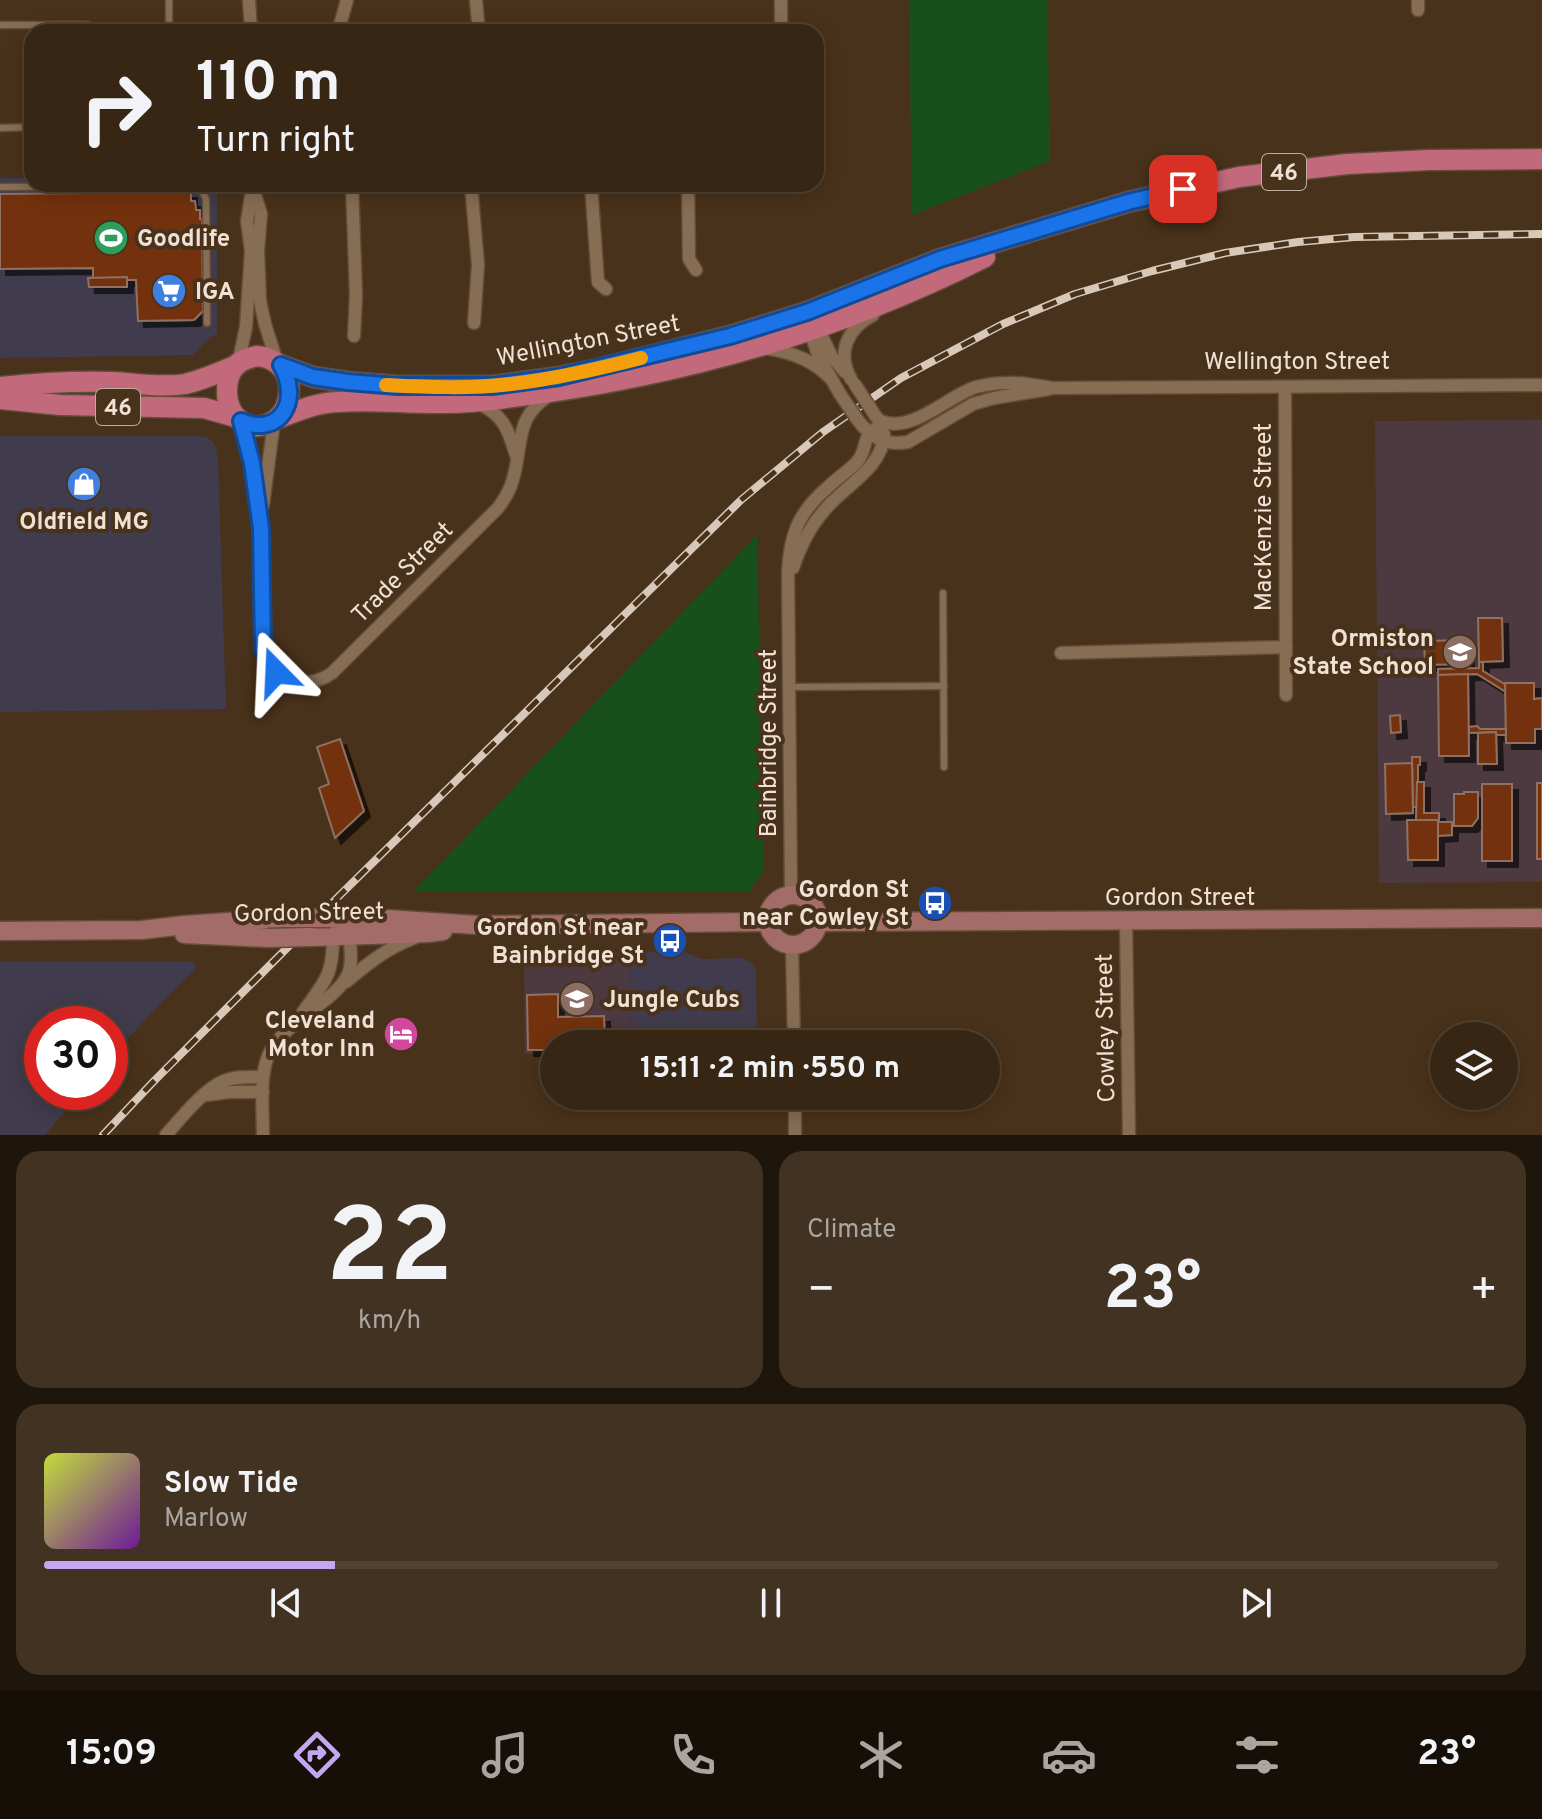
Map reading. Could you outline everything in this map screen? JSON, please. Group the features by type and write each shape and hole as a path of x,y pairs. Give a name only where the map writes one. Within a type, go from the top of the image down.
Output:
{"main road":[{"name":"46","path":"0,399 60,405 204,408 256,426 310,407 336,402 476,402 560,390 673,369 757,348 940,259 1128,202 1239,177 1347,164 1542,159"},
{"name":"46","path":"812,323 858,313 979,260 1033,232"},
{"name":"Wellington Street","path":"279,364 313,377 361,383 452,387 510,384 559,377 730,336 812,323"},
{"name":"46","path":"0,387 62,382 160,386 196,381 257,356 279,364"},
{"path":"237,364 229,378 227,396 238,419"},
{"path":"276,420 286,409 289,394 288,378 279,364"}],"street":[{"path":"249,0 251,24"},
{"path":"253,24 256,0"},
{"path":"340,24 347,0"},
{"path":"476,0 478,24"},
{"path":"781,0 781,24"},
{"path":"237,364 246,327 251,251 247,221 252,192"},
{"path":"255,192 261,214 258,250 260,301 279,364"},
{"path":"352,192 356,295 354,336"},
{"path":"472,192 478,265 474,323"},
{"path":"592,192 598,282 606,289"},
{"path":"688,192 689,259 696,270"},
{"path":"852,381 845,352 850,334 860,323 979,260"},
{"path":"812,323 818,355 857,419 869,434 884,442 884,422"},
{"path":"812,323 832,357 879,420 884,422"},
{"path":"757,348 773,349 801,358 829,377"},
{"name":"Wellington Street","path":"884,422 917,419 950,399 994,383 1016,382 1052,388 1542,385"},
{"name":"MacKenzie Street","path":"1285,387 1286,695"},
{"name":"Wellington Street","path":"884,442 908,442 973,404 1052,388"},
{"name":"Trade Street","path":"261,528 263,649 276,672 289,680 316,682 332,673 498,508 514,478 521,432 529,413 560,390"},
{"path":"476,402 503,421 517,458"},
{"path":"238,419 252,463 261,528"},
{"path":"261,528 276,420"},
{"path":"869,434 884,422"},
{"name":"Bainbridge Street","path":"791,895 789,550 797,525 823,491 858,461 869,434"},
{"name":"Bainbridge Street","path":"788,590 798,552 811,528 833,500 868,470 884,442"},
{"name":"MacKenzie Street","path":"1061,653 1286,647"},
{"path":"791,895 804,897 813,905 819,922 813,937 792,946 784,945 773,936 768,922 774,904 791,895"},
{"name":"Gordon Street","path":"0,931 142,930 287,918 477,925 768,922"},
{"path":"336,918 350,968 339,988"},
{"name":"Gordon Street","path":"819,922 1542,918"},
{"name":"Cowley Street","path":"1126,921 1129,1135"},
{"name":"Gordon Street","path":"142,930 198,936 342,937 428,933 477,925"},
{"path":"300,1018 374,958 428,933"},
{"path":"263,1135 263,1077 270,1050 300,1018 327,979 342,937"},
{"path":"792,946 794,1030"},
{"path":"166,1135 200,1099 224,1081 263,1077"},
{"path":"200,1099 212,1094 263,1092"},
{"path":"795,1110 795,1135"}],"lane":[{"path":"169,0 169,24"},
{"path":"0,25 24,25"},
{"path":"0,128 24,127"},
{"path":"0,187 24,187"},
{"path":"202,192 206,199 207,323"},
{"path":"943,593 944,767"},
{"path":"791,687 944,686"}],"shaded area":[{"path":"0,178 24,178 24,192 217,192 217,333 193,355 0,358"},
{"name":"Ormiston State School","path":"1542,420 1542,882 1379,883 1375,421"},
{"path":"0,436 197,436 207,437 215,445 218,459 226,709 0,712"},
{"path":"629,952 685,952 701,959 743,958 756,970 757,1030 631,1030"},
{"name":"Jungle Cubs","path":"629,952 631,1030 540,1030 540,1054 525,1054 524,954"},
{"path":"0,962 194,962 196,968 128,1039 128,1006 24,1006 24,1110 66,1110 45,1135 0,1135"}],"green space":[{"path":"909,0 1047,0 1050,161 912,215"},
{"path":"757,535 764,872 749,891 413,892"}],"building":[{"path":"191,192 191,201 195,201 202,219 203,311 194,320 138,321 136,280 93,280 93,268 0,269 0,194"},
{"path":"127,277 127,287 89,287 88,278"},
{"path":"1478,618 1502,618 1503,661 1479,662"},
{"path":"1468,640 1468,664 1425,665 1424,641"},
{"path":"1479,662 1483,662 1483,671 1506,685 1506,692 1477,674 1438,675 1438,669 1479,668"},
{"path":"1468,674 1469,756 1439,756 1438,675"},
{"path":"1505,683 1534,683 1534,699 1542,698 1542,729 1535,729 1535,743 1506,743"},
{"path":"1400,715 1401,732 1391,733 1390,716"},
{"path":"1477,726 1480,729 1506,729 1506,735 1496,735 1496,732 1469,733 1469,727"},
{"path":"1496,732 1497,764 1478,764 1478,733"},
{"path":"340,739 364,811 335,838 319,788 329,784 317,747"},
{"path":"1412,757 1420,757 1418,807 1413,807"},
{"path":"1412,763 1413,813 1386,814 1385,764"},
{"path":"1417,782 1424,782 1424,813 1439,813 1439,820 1416,820"},
{"path":"1537,783 1542,783 1542,859 1537,859"},
{"path":"1482,784 1512,784 1512,861 1482,861"},
{"path":"1478,792 1478,818 1472,826 1454,826 1454,794"},
{"path":"1407,820 1438,820 1438,860 1408,860"},
{"path":"1438,822 1452,822 1452,835 1438,836"},
{"path":"558,994 558,1017 604,1016 604,1030 540,1030 540,1050 528,1050 527,995"}],"railway":[{"path":"103,1135 339,896 741,500 823,432 901,378 1003,324 1075,294 1225,253 1354,237 1542,234"}],"slow traffic":[{"path":"386,385 492,386 579,373 641,358"}],"place":[{"name":"Goodlife","path":"111,238"},
{"name":"IGA","path":"169,291"},
{"name":"Oldfield MG","path":"84,484"},
{"name":"Ormiston State School","path":"1460,652"},
{"name":"Gordon St near Cowley St","path":"935,903"},
{"name":"Gordon St near Bainbridge St","path":"670,941"},
{"name":"Jungle Cubs","path":"577,999"},
{"name":"Cleveland Motor Inn","path":"401,1034"}],"route":[{"path":"276,672 263,649 261,528 252,463 241,421 256,426 267,425 286,409 289,384 281,365 313,377 398,386 492,386 559,377 730,336 807,312 940,259 1128,202 1183,189"}]}
